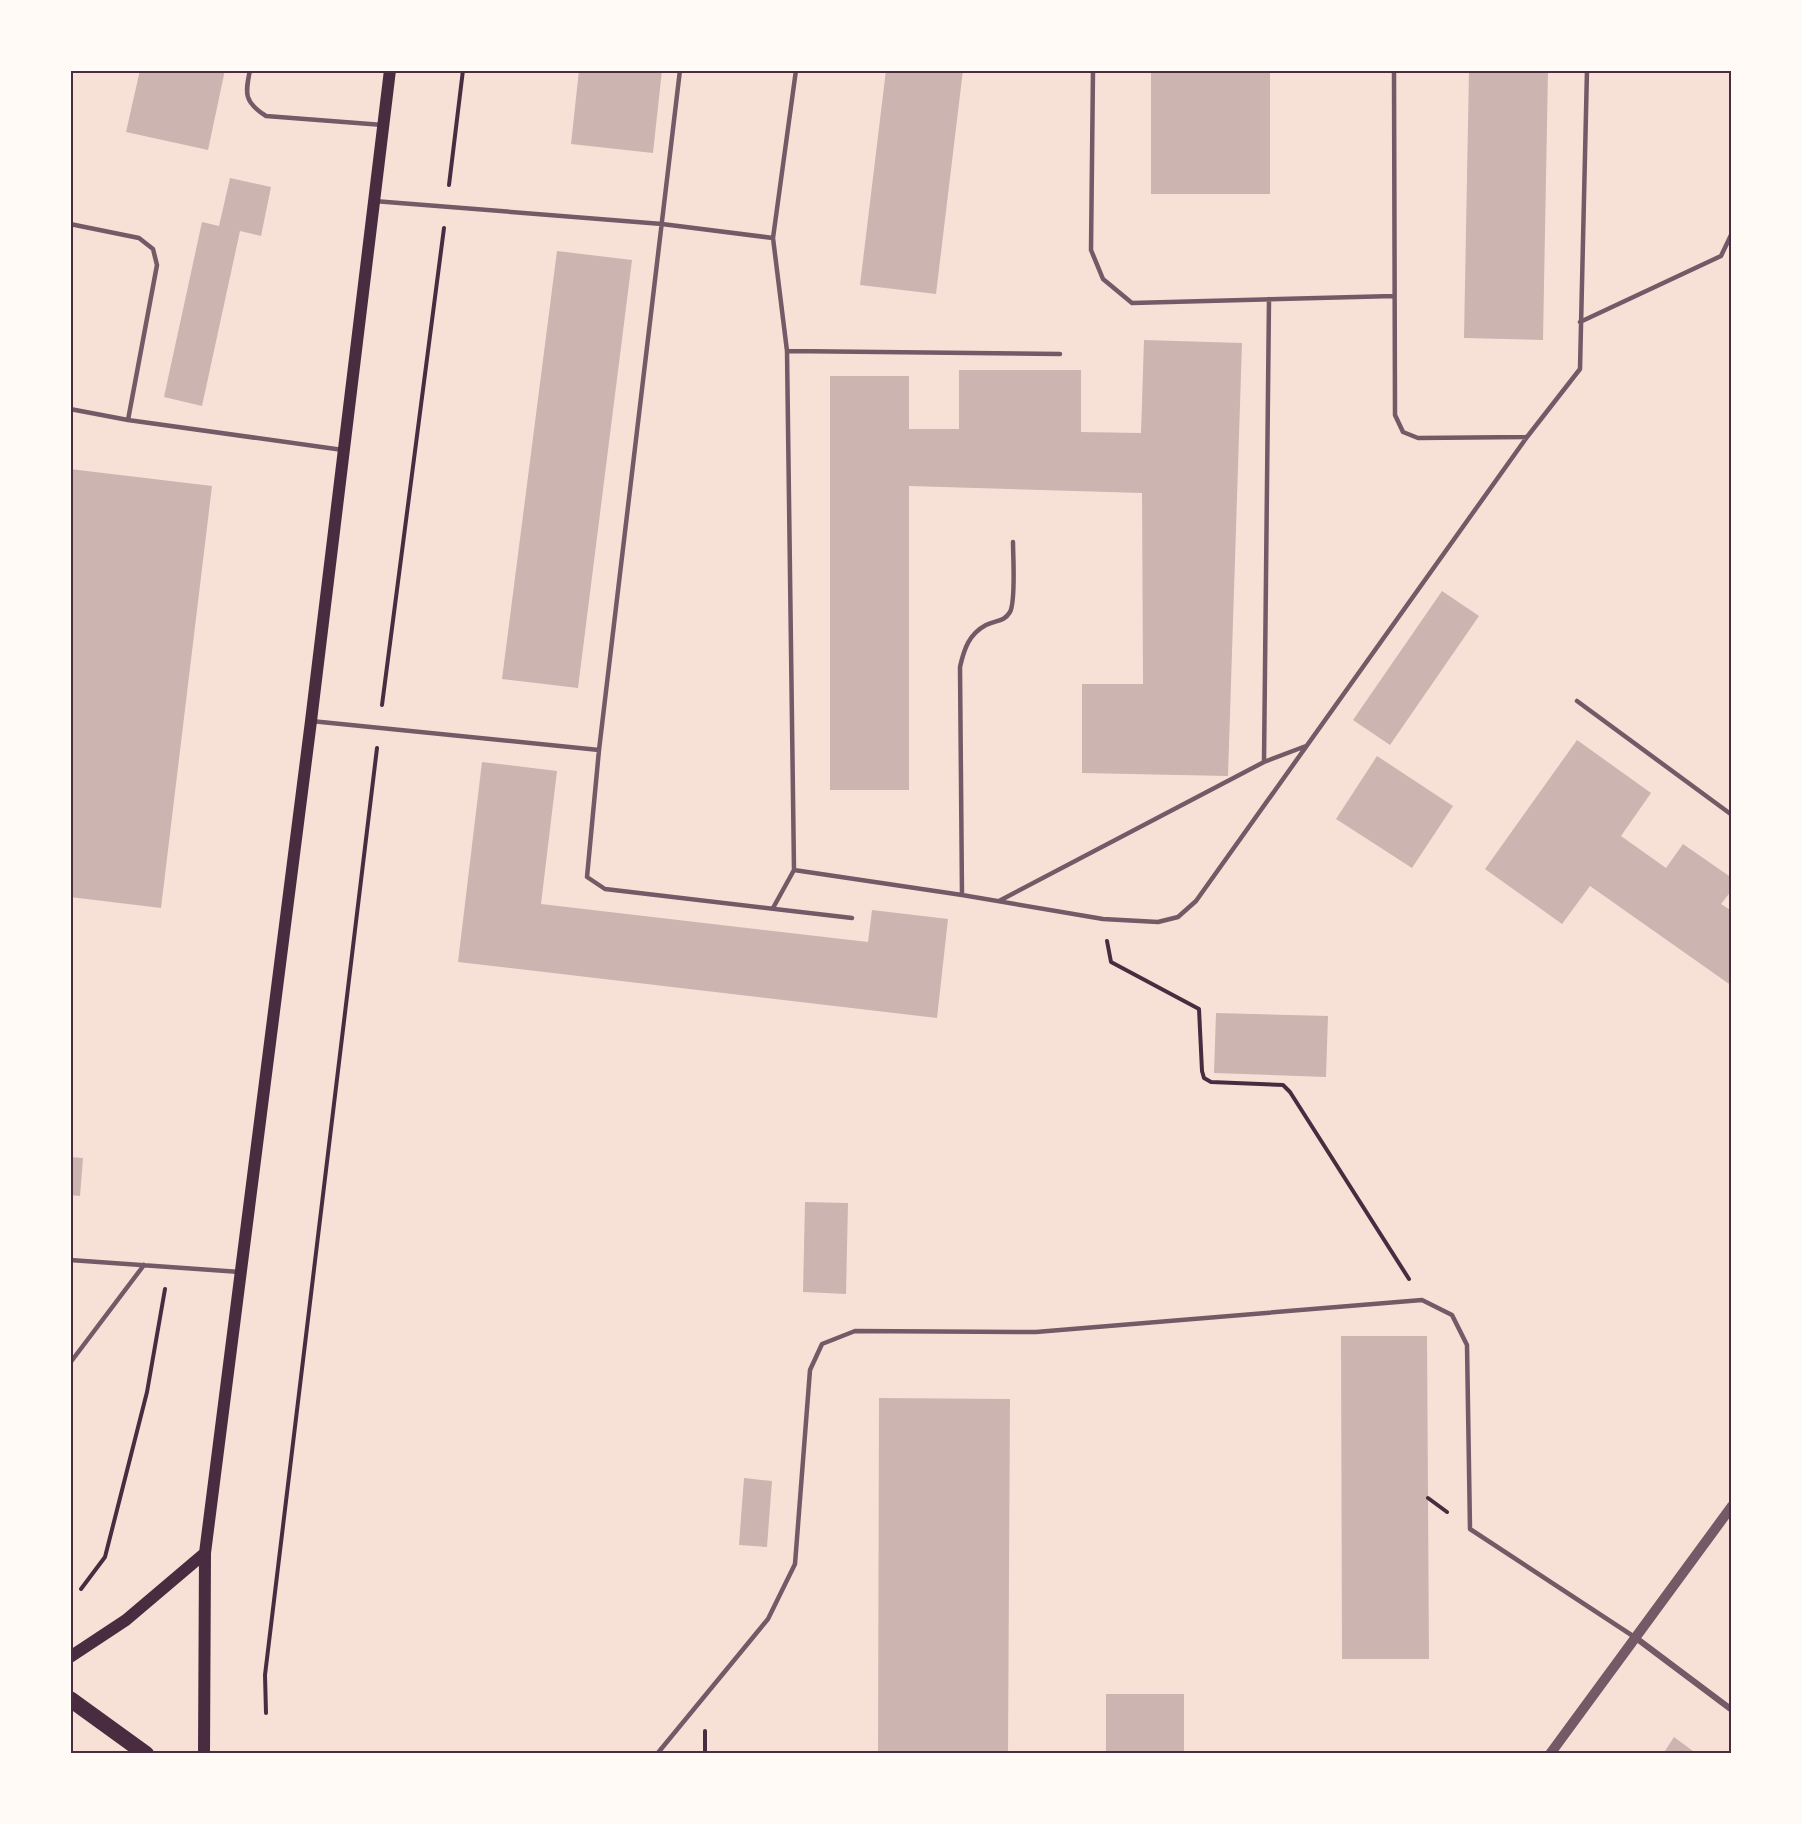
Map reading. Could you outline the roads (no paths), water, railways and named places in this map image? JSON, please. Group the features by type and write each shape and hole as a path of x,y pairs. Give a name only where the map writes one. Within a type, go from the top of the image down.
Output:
{"highway":[{"path":"70,1699 146,1754"}],"main road":[{"path":"204,1754 205,1553 311,721 390,70"},
{"path":"70,1657 126,1620 205,1553"}],"street":[{"path":"1550,1754 1731,1506"},
{"path":"1636,1638 1731,1710"}],"lane":[{"path":"250,70 245,92 252,107 266,116 383,125"},
{"path":"680,70 599,750 587,878 606,889 852,918"},
{"path":"773,908 794,870 787,351 773,238 796,70"},
{"path":"1093,70 1091,250 1103,279 1132,303 1394,296"},
{"path":"1394,70 1395,415 1403,432 1418,438 1527,437"},
{"path":"794,870 1103,919 1158,922 1178,917 1196,901 1527,437 1580,369 1587,70"},
{"path":"374,201 662,224 773,238"},
{"path":"70,224 139,238 153,249 157,265 128,420"},
{"path":"1580,322 1721,256 1731,233"},
{"path":"1264,762 1269,299"},
{"path":"787,351 1060,354"},
{"path":"70,409 128,420 343,450"},
{"path":"962,895 960,667 964,648 973,635 987,625 1003,620 1011,610 1013,542"},
{"path":"1576,701 1731,815"},
{"path":"311,721 599,750"},
{"path":"999,901 1264,762 1307,746"},
{"path":"70,1260 240,1272"},
{"path":"70,1363 144,1265"},
{"path":"657,1754 768,1619 795,1564 810,1370 822,1344 855,1331 1036,1332 1422,1300 1452,1315 1467,1345 1470,1529 1636,1638"}]}
